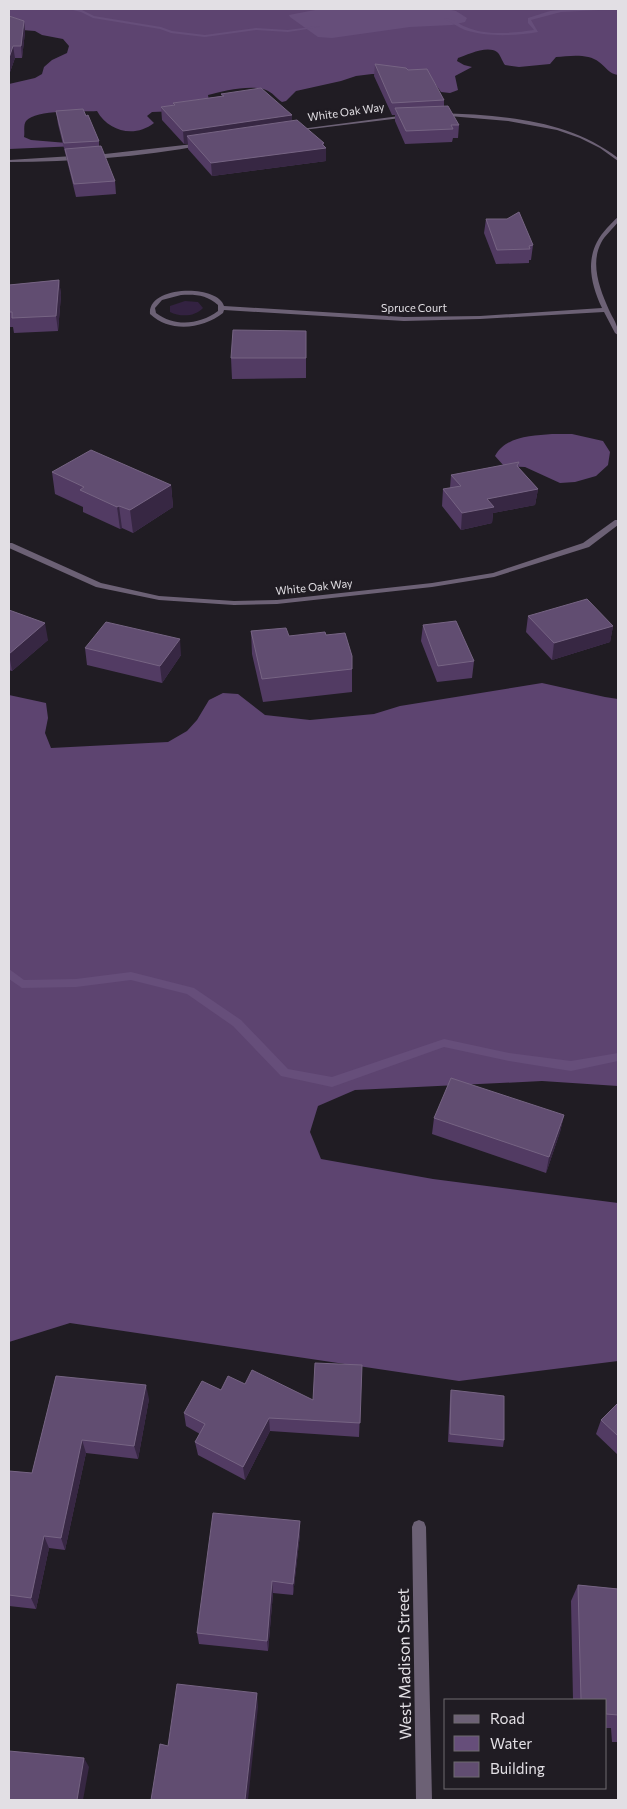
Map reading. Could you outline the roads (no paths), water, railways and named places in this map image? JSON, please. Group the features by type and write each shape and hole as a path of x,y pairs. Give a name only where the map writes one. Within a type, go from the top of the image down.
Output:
{"street":[{"path":"428,115 474,116 531,123 586,140 610,153 618,160"},
{"name":"White Oak Way","path":"292,131 410,116"},
{"path":"9,161 64,160 124,155 207,143"},
{"path":"618,219 597,245 592,274 606,310 618,333"},
{"path":"183,293 211,296 221,304 222,308 221,312 210,320 183,324 165,322 158,318 151,310 157,301 164,297 183,293"},
{"name":"Spruce Court","path":"222,308 261,309 312,315 404,319 606,310"},
{"name":"White Oak Way","path":"9,545 99,586 159,598 234,603 277,602 432,585 494,575 586,545 618,522"},
{"name":"West Madison Street","path":"420,1527 424,1800"}],"water":[{"path":"320,9 447,9 456,11 467,18 465,22 452,25 410,27 332,38 318,37 289,15"}],"waterway":[{"path":"71,9 82,11 93,17 161,28 171,32 205,36 256,29 288,31 318,27"},
{"path":"446,19 475,31 520,33 537,31 529,19 540,15 571,10 616,9"},
{"path":"9,973 22,984 76,983 131,976 190,991 237,1023 285,1073 332,1082 444,1043 509,1057 571,1066 618,1057"}]}
